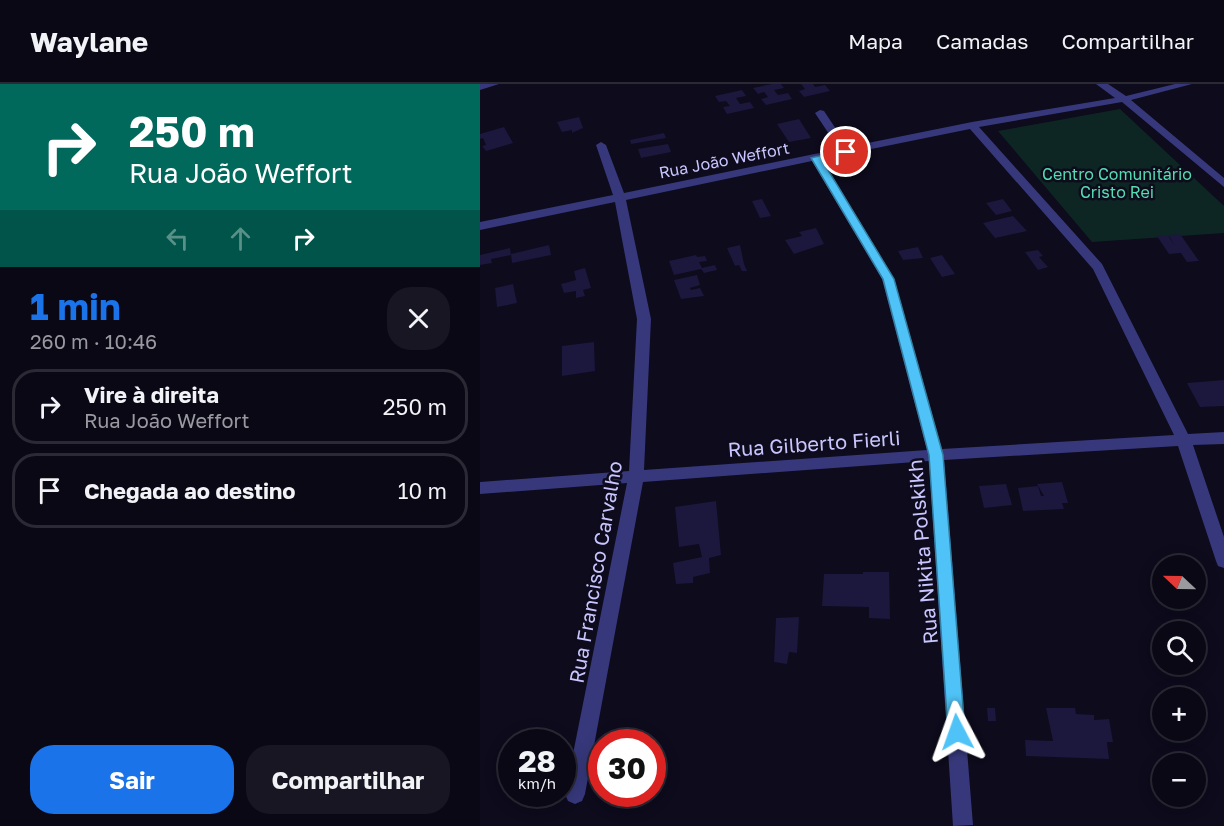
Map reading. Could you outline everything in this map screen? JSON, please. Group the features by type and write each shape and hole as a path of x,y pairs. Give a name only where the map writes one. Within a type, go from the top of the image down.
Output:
{"street":[{"path":"480,87 494,84"},
{"path":"1101,84 1124,99 1224,184"},
{"name":"Rua João Weffort","path":"480,226 972,125 1124,99 1187,84"},
{"path":"820,113 846,152"},
{"path":"972,125 1098,267 1184,441 1224,561"},
{"name":"Rua Francisco Carvalho","path":"576,789 636,478 644,319 619,196 601,145"},
{"name":"Rua Nikita Polskikh","path":"816,158 888,279 936,455 963,825"},
{"name":"Rua Gilberto Fierli","path":"480,488 936,455 1224,438"}],"green space":[{"name":"Centro Comunitário Cristo Rei","path":"1120,109 1224,206 1224,233 1092,242 998,131"}],"building":[{"path":"781,84 784,88 774,90 778,95 788,93 792,99 766,105 761,99 768,97 764,92 758,94 753,88"},
{"path":"801,84 813,84 815,87 825,85 830,91 804,97 799,91 805,89"},
{"path":"742,90 746,96 736,98 740,104 750,102 754,108 727,114 723,107 730,106 726,101 719,102 715,96"},
{"path":"579,117 583,128 572,133 572,130 562,132 557,122"},
{"path":"799,119 811,138 789,142 777,124"},
{"path":"504,127 513,143 486,151 482,146 486,145 483,138 480,139 480,134"},
{"path":"664,133 666,138 631,144 630,140"},
{"path":"668,144 671,152 641,158 638,149"},
{"path":"762,199 771,216 760,218 752,201"},
{"path":"1003,199 1012,211 996,215 986,203"},
{"path":"1013,216 1027,231 995,238 983,223"},
{"path":"816,228 824,244 794,254 785,240 802,236 799,232"},
{"path":"1180,234 1199,261 1187,262 1181,253 1169,254 1157,236 1168,235 1174,245 1169,235"},
{"path":"549,245 551,255 512,263 511,254"},
{"path":"740,245 747,271 742,271 739,265 735,266 727,248"},
{"path":"918,247 923,258 903,260 898,251"},
{"path":"510,248 511,255 491,259 492,263 480,265 480,255"},
{"path":"1038,250 1043,256 1039,257 1048,267 1038,270 1025,252"},
{"path":"696,255 697,257 705,256 707,261 699,262 702,268 715,265 717,270 704,273 701,269 674,275 669,261"},
{"path":"942,255 955,274 942,277 930,258"},
{"path":"585,268 591,288 583,290 585,296 576,298 576,291 564,293 561,284 576,280 574,271"},
{"path":"697,275 700,285 690,288 691,290 700,288 704,296 681,299 674,280"},
{"path":"513,284 517,303 497,307 495,288"},
{"path":"594,342 595,371 562,376 562,346"},
{"path":"1224,380 1224,406 1200,407 1187,383"},
{"path":"1062,482 1068,503 1062,503 1064,509 1023,511 1018,488 1038,486 1041,496 1044,496 1037,484"},
{"path":"1006,484 1012,505 984,508 979,486"},
{"path":"716,501 721,555 709,558 710,573 693,577 693,583 676,584 673,563 702,557 699,544 679,547 675,507"},
{"path":"863,572 889,572 890,619 869,618 869,607 822,606 824,574 863,574"},
{"path":"799,617 797,653 789,652 787,664 774,662 776,618"},
{"path":"987,708 995,708 996,721 988,721"},
{"path":"1046,708 1075,708 1076,714 1094,715 1094,720 1109,719 1113,742 1107,742 1109,759 1026,756 1025,740 1053,741"}],"route":[{"path":"846,152 816,158 888,279 936,455 957,732"}]}
